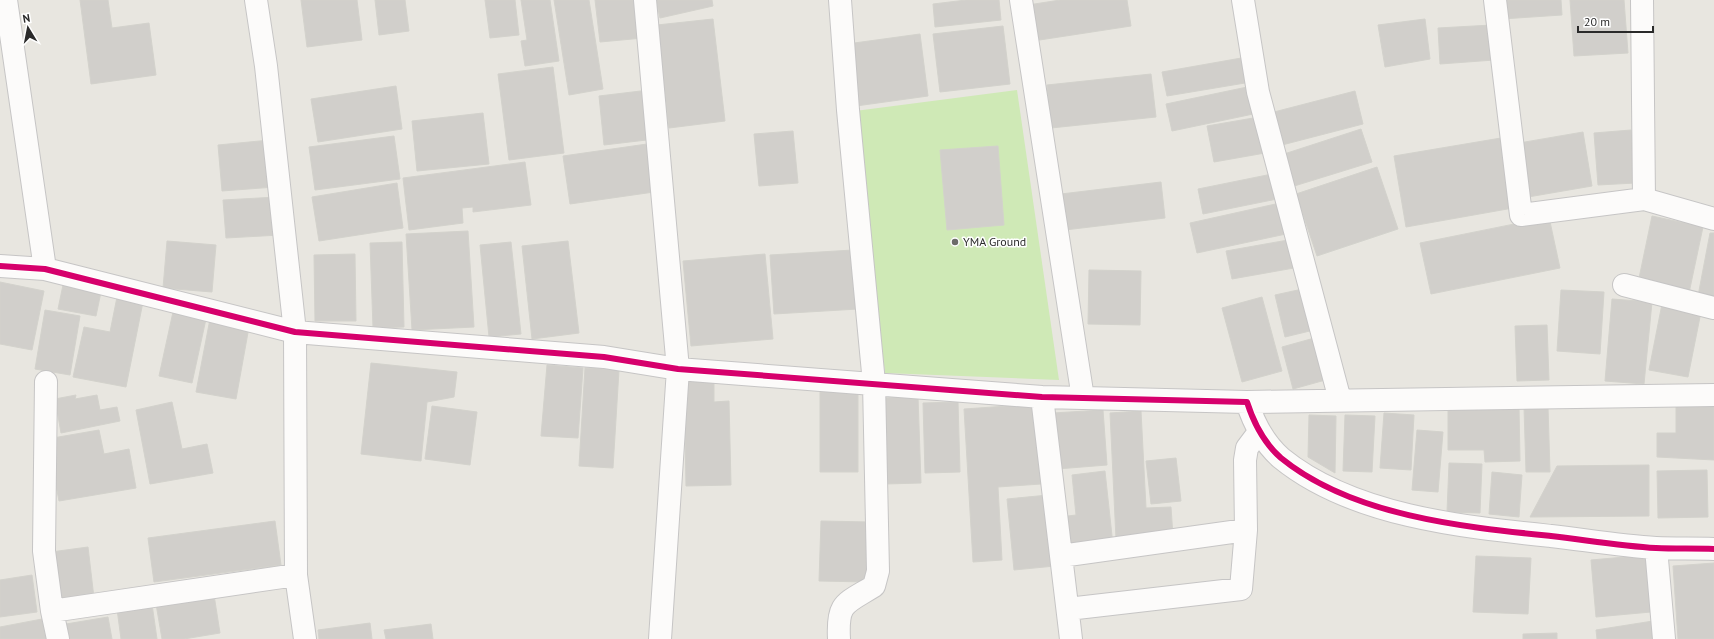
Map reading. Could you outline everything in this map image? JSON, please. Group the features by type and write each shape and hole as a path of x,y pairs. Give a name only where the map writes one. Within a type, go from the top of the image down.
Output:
{"street":[{"path":"6,0 45,269"},
{"path":"256,0 266,66 295,332 296,575 305,639"},
{"path":"645,0 678,369 660,639"},
{"path":"839,639 838,619 844,605 874,586 878,571 874,383 848,110 840,0"},
{"path":"1021,0 1083,398"},
{"path":"1243,0 1258,92 1340,400"},
{"path":"1495,0 1521,215 1644,199 1714,219"},
{"path":"1642,0 1644,199"},
{"path":"0,266 45,269 295,332 604,356 678,369 1083,398 1247,402 1714,395"},
{"path":"1624,285 1714,308"},
{"path":"46,382 44,551 52,611 58,639"},
{"path":"1042,396 1071,639"},
{"path":"1247,402 1262,438 1281,458 1308,476 1346,496 1385,508 1469,528 1656,548 1714,549"},
{"path":"1068,610 1241,590 1246,530 1245,460 1247,448 1259,432"},
{"path":"1061,556 1246,530"},
{"path":"1656,548 1664,639"},
{"path":"52,611 296,575"}],"green space":[{"name":"YMA Ground","path":"1017,90 1059,380 885,373 855,111"}],"building":[{"path":"80,0 108,0 112,28 149,23 156,75 91,84"},
{"path":"301,0 357,0 362,40 307,47"},
{"path":"375,0 405,0 409,31 379,35"},
{"path":"485,0 515,0 519,35 490,38"},
{"path":"521,0 550,0 559,61 525,66 521,41 527,40"},
{"path":"554,0 589,0 603,89 569,95"},
{"path":"595,0 639,0 643,38 600,42"},
{"path":"656,0 712,0 713,6 660,18"},
{"path":"966,0 999,0 1001,20 935,27 933,4"},
{"path":"1060,0 1127,0 1131,26 1033,41 1028,5"},
{"path":"1500,0 1561,0 1562,15 1502,19"},
{"path":"1570,0 1624,0 1628,53 1574,56"},
{"path":"713,19 725,121 669,128 657,25"},
{"path":"1425,19 1430,59 1385,67 1378,25"},
{"path":"1492,25 1494,60 1440,64 1438,28"},
{"path":"1003,26 1010,84 940,92 933,34"},
{"path":"920,34 928,96 856,106 847,44"},
{"path":"1247,57 1251,82 1167,96 1162,72"},
{"path":"553,67 564,153 509,160 498,74"},
{"path":"1151,74 1156,117 1051,128 1047,85"},
{"path":"396,86 402,129 318,142 311,99"},
{"path":"1252,86 1258,113 1172,131 1166,104"},
{"path":"649,90 655,139 604,145 599,96"},
{"path":"1355,91 1363,124 1282,145 1274,112"},
{"path":"483,113 489,164 417,171 412,121"},
{"path":"1259,117 1265,153 1214,162 1207,126"},
{"path":"1361,129 1372,162 1291,187 1281,155"},
{"path":"1631,130 1635,183 1598,185 1594,133"},
{"path":"793,131 798,183 759,186 754,134"},
{"path":"1583,132 1592,186 1528,197 1519,143"},
{"path":"394,136 400,179 315,190 309,147"},
{"path":"1501,138 1513,208 1406,227 1394,156"},
{"path":"270,140 275,187 222,191 218,145"},
{"path":"647,144 654,192 570,204 563,156"},
{"path":"998,146 1004,225 947,230 940,150"},
{"path":"525,162 531,205 473,212 473,207 462,208 463,223 409,230 403,178"},
{"path":"1377,167 1398,229 1317,256 1296,194"},
{"path":"1272,174 1277,199 1203,214 1198,189"},
{"path":"1161,182 1165,218 1065,230 1061,194"},
{"path":"397,183 403,228 319,241 312,197"},
{"path":"277,197 280,235 226,238 223,200"},
{"path":"1280,203 1286,234 1197,253 1190,223"},
{"path":"1652,216 1703,227 1689,293 1638,283"},
{"path":"1549,217 1560,268 1431,294 1420,243"},
{"path":"468,231 474,327 412,330 406,234"},
{"path":"1710,233 1714,233 1714,299 1698,296"},
{"path":"1288,240 1294,268 1232,279 1226,251"},
{"path":"167,241 216,245 212,292 163,288"},
{"path":"568,241 579,333 532,339 522,246"},
{"path":"402,242 404,327 373,328 370,243"},
{"path":"511,242 521,334 489,337 480,245"},
{"path":"853,250 858,309 774,314 770,255"},
{"path":"355,254 356,321 315,321 314,255"},
{"path":"765,254 773,339 691,346 683,261"},
{"path":"1089,270 1141,271 1140,325 1088,324"},
{"path":"0,282 44,291 32,350 0,344"},
{"path":"63,285 101,292 96,316 58,309"},
{"path":"1307,288 1318,329 1285,337 1275,295"},
{"path":"1561,290 1604,292 1600,354 1557,351"},
{"path":"117,297 143,302 126,387 73,377 84,327 110,332"},
{"path":"1262,297 1282,371 1242,382 1222,308"},
{"path":"1612,299 1652,302 1644,384 1605,381"},
{"path":"1662,304 1701,312 1688,377 1649,370"},
{"path":"45,310 80,316 70,375 35,369"},
{"path":"173,312 206,319 192,383 159,376"},
{"path":"210,319 249,327 236,399 196,392"},
{"path":"1547,325 1549,380 1517,381 1515,326"},
{"path":"1318,337 1329,379 1293,389 1282,347"},
{"path":"371,363 457,372 454,397 427,402 421,461 361,454"},
{"path":"547,365 583,368 578,438 541,436"},
{"path":"585,368 619,370 613,468 579,466"},
{"path":"714,379 714,402 729,401 731,485 686,486 684,380"},
{"path":"820,392 858,392 858,472 820,472"},
{"path":"76,395 75,399 97,395 100,410 117,407 120,421 61,433 55,399"},
{"path":"918,397 921,483 885,484 883,398"},
{"path":"1676,401 1714,404 1714,460 1657,457 1657,433 1676,433"},
{"path":"172,402 182,449 207,444 213,473 150,484 136,410"},
{"path":"958,402 960,472 925,473 923,403"},
{"path":"1036,404 1041,484 998,487 1002,560 973,562 964,409"},
{"path":"432,406 477,412 470,465 425,459"},
{"path":"1519,407 1520,461 1485,462 1484,450 1448,450 1448,408"},
{"path":"1548,407 1550,472 1526,472 1524,408"},
{"path":"1103,410 1107,465 1057,469 1053,413"},
{"path":"1141,411 1146,508 1171,507 1173,536 1116,539 1110,413"},
{"path":"1384,413 1414,415 1411,470 1380,468"},
{"path":"1309,415 1336,416 1335,473 1308,457"},
{"path":"1345,415 1375,416 1372,472 1343,471"},
{"path":"99,430 104,454 129,449 136,488 59,501 47,439"},
{"path":"1417,430 1443,432 1438,492 1412,490"},
{"path":"1176,458 1181,501 1151,504 1146,461"},
{"path":"1449,463 1482,464 1480,513 1447,512"},
{"path":"1649,465 1649,516 1530,517 1557,466"},
{"path":"1707,470 1708,517 1658,518 1657,471"},
{"path":"1105,471 1113,545 1064,550 1060,517 1076,515 1072,475"},
{"path":"1492,472 1522,475 1519,517 1489,514"},
{"path":"1048,495 1055,566 1014,570 1007,499"},
{"path":"275,521 281,565 154,582 148,538"},
{"path":"821,521 869,522 868,582 819,581"},
{"path":"88,547 94,598 57,602 51,552"},
{"path":"1647,555 1651,612 1596,617 1591,560"},
{"path":"1476,556 1531,558 1528,614 1473,612"},
{"path":"1714,563 1714,639 1678,639 1673,566"},
{"path":"32,575 37,612 0,617 0,580"},
{"path":"214,595 220,633 184,639 162,639 156,604"},
{"path":"152,604 157,639 121,639 117,609"},
{"path":"108,617 112,639 69,639 66,624"},
{"path":"42,619 46,639 0,639 0,627"},
{"path":"1653,621 1656,639 1597,639 1596,630"},
{"path":"370,623 372,639 319,639 318,630"},
{"path":"431,624 433,639 386,639 384,630"},
{"path":"1557,633 1557,639 1523,639 1523,634"}],"cycle path":[{"path":"0,266 45,269 295,332 604,357 678,369 1042,397 1247,402 1260,433 1281,458 1309,478 1374,506 1446,523 1482,528 1643,547 1714,549"}],"place":[{"name":"YMA Ground","path":"955,242"}]}
